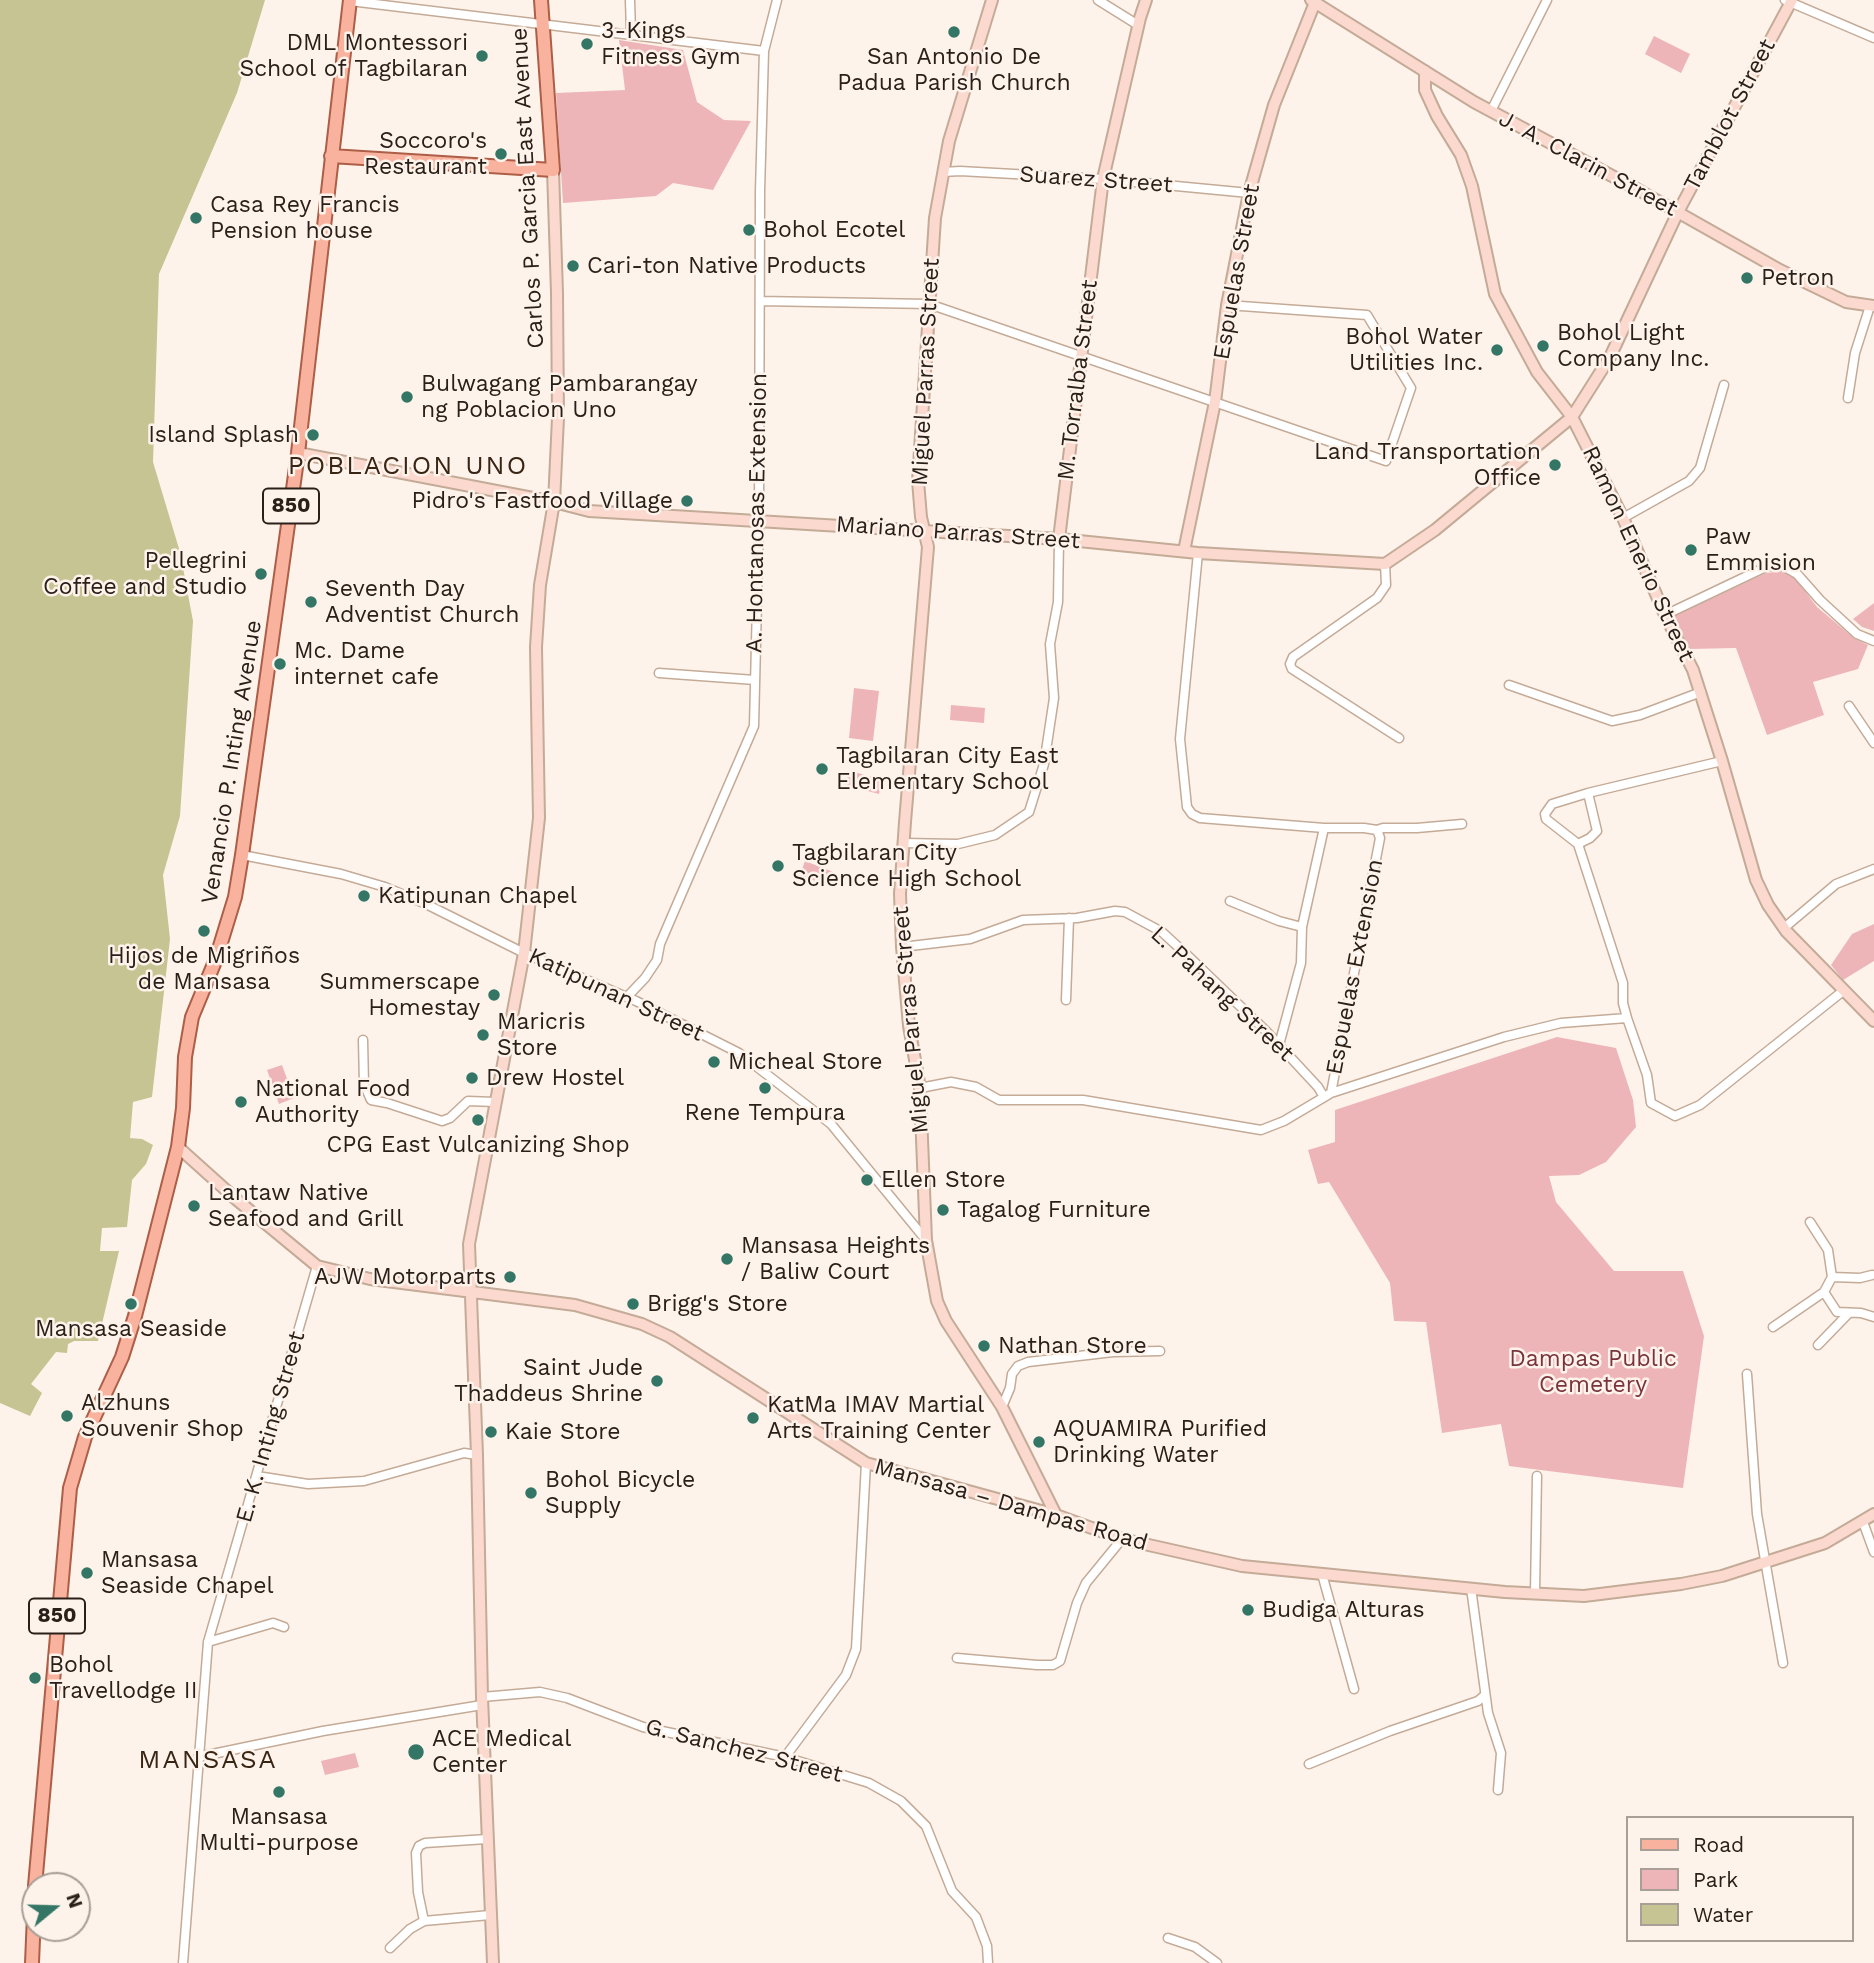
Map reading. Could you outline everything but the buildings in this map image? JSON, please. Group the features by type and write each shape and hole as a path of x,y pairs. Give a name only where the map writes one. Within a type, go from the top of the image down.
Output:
{"main road":[{"name":"Venancio P. Inting Avenue","path":"36,1872 70,1488 85,1437 122,1357 135,1316 178,1147 185,1057 192,1017 235,897 298,453 350,0"},
{"name":"Carlos P. Garcia East Avenue","path":"493,1963 468,1244 524,953 538,818 536,647 540,585 554,502 558,418 558,307 553,170 541,0"},
{"name":"Miguel Parras Street","path":"992,0 949,141 935,218 918,481 920,517 928,547 903,843 900,894 902,947 909,1026 920,1088 926,1240 937,1301 946,1321 1002,1407 1056,1515"},
{"name":"M. Torralba Street","path":"1059,539 1103,179 1146,0"},
{"name":"J. A. Clarin Street","path":"1314,1 1491,111 1780,270 1846,302 1872,306"},
{"name":"Espuelas Street","path":"1184,551 1215,402 1227,305 1250,193 1274,105 1314,1"},
{"name":"Tamblot Street","path":"1572,417 1609,357 1678,212 1789,1"},
{"name":"Ramon Enerio Street","path":"1425,71 1425,90 1461,155 1472,187 1495,294 1537,372 1572,417 1623,517 1692,670 1701,692 1756,880 1768,905 1784,928 1874,1021"},
{"path":"331,156 553,170"},
{"path":"1385,564 1435,530 1572,417"},
{"name":"Mariano Parras Street","path":"298,453 589,511 1059,539 1198,553 1385,564"},
{"name":"Mansasa – Dampas Road","path":"178,1147 317,1266 370,1279 575,1305 642,1324 670,1337 866,1463 1056,1515 1122,1539 1242,1566 1584,1596 1722,1576 1825,1542 1874,1514"},
{"name":"Venancio P. Inting Avenue","path":"32,1963 33,1942"}],"street":[{"path":"350,0 764,51"},
{"path":"629,0 631,33"},
{"name":"A. Hontanosas Extension","path":"627,997 657,960 671,916 754,726 764,51 777,0"},
{"path":"1098,0 1138,25"},
{"path":"1491,111 1547,0"},
{"path":"1789,1 1874,38"},
{"name":"Suarez Street","path":"943,172 1103,179 1250,193"},
{"path":"760,301 929,304 1386,461 1411,388 1367,315 1227,305"},
{"path":"1848,398 1855,353 1872,306"},
{"path":"1623,517 1689,481 1700,468 1724,385"},
{"name":"M. Torralba Street","path":"903,843 958,844 995,835 1029,811 1044,764 1054,698 1050,644 1058,602 1059,539"},
{"name":"Espuelas Extension","path":"1198,553 1180,739 1186,807 1200,818 1377,830 1380,838 1327,1095"},
{"path":"1385,564 1386,585 1377,598 1293,657 1290,664 1293,669 1399,738"},
{"path":"1665,615 1768,566 1783,566 1797,574 1820,600 1857,634 1874,641"},
{"path":"659,673 755,680"},
{"path":"1509,685 1612,721 1640,715 1701,692"},
{"path":"1849,706 1874,743"},
{"path":"1722,761 1588,793 1552,804 1545,814 1546,819 1578,844 1623,984 1623,1003 1647,1075 1651,1103 1675,1116 1700,1105 1843,991"},
{"path":"1578,844 1597,831 1588,793"},
{"path":"1377,830 1462,824"},
{"path":"1279,1045 1301,963 1302,927 1324,828"},
{"name":"Katipunan Street","path":"242,855 341,874 385,887 426,904 524,953 627,997 739,1053 831,1124 926,1240"},
{"path":"1784,928 1836,884 1874,869"},
{"path":"1230,901 1279,921 1302,927"},
{"name":"L. Pahang Street","path":"902,947 971,939 1023,920 1125,912 1162,932 1327,1095"},
{"path":"1066,1000 1069,918"},
{"path":"920,1088 951,1082 976,1087 999,1100 1083,1100 1261,1130 1284,1121 1327,1095 1504,1037 1561,1023 1627,1018"},
{"path":"363,1040 364,1084 371,1100 442,1121 450,1118 468,1101 495,1102"},
{"path":"1773,1327 1824,1292 1832,1277 1828,1251 1810,1222"},
{"name":"E. K. Inting Street","path":"183,1963 208,1642 317,1266"},
{"path":"1832,1277 1860,1278 1872,1275"},
{"path":"1824,1292 1837,1312 1861,1313 1874,1317"},
{"path":"1818,1345 1849,1313"},
{"path":"1002,1407 1010,1388 1012,1374 1018,1366 1028,1362 1113,1352 1160,1351"},
{"path":"1747,1374 1757,1514 1783,1664"},
{"path":"257,1476 309,1485 364,1481 464,1453 477,1455"},
{"path":"785,1758 846,1675 856,1649 866,1463"},
{"path":"1535,1593 1537,1476"},
{"path":"1863,1522 1874,1552"},
{"path":"957,1658 1037,1665 1053,1665 1060,1661 1077,1602 1086,1583 1122,1539"},
{"path":"1322,1574 1354,1689"},
{"path":"1471,1588 1488,1713 1501,1753 1498,1790"},
{"path":"208,1642 273,1623 284,1627"},
{"name":"G. Sanchez Street","path":"198,1757 482,1701 540,1692 567,1698 643,1727 785,1758 869,1783 901,1801 926,1826 952,1891 976,1917 987,1946 988,1963"},
{"path":"1309,1764 1390,1731 1478,1701 1485,1695"},
{"path":"424,1921 418,1892 416,1853 419,1846 425,1843 487,1839"},
{"path":"390,1948 410,1929 424,1921 490,1915"},
{"path":"1168,1938 1195,1947 1217,1963"}],"green space":[{"path":"1654,36 1690,54 1681,73 1645,54"},
{"path":"619,40 683,50 697,102 724,120 751,121 713,190 673,183 656,196 563,203 556,93 625,90"},
{"path":"1783,571 1795,578 1817,607 1854,638 1868,645 1858,669 1813,682 1824,715 1767,735 1736,648 1690,649 1674,616 1766,573"},
{"path":"1874,603 1874,631 1862,627 1853,619"},
{"path":"854,688 879,691 873,741 849,738"},
{"path":"951,705 985,708 984,723 950,720"},
{"path":"849,771 882,779 879,794 845,785"},
{"path":"805,861 836,873 831,887 800,875"},
{"path":"1874,924 1874,961 1843,980 1831,965 1852,934"},
{"name":"Dampas Public Cemetery","path":"1557,1037 1616,1048 1633,1100 1636,1127 1606,1162 1579,1175 1549,1176 1556,1202 1614,1271 1683,1271 1704,1336 1683,1488 1509,1466 1501,1424 1442,1433 1426,1322 1394,1321 1390,1283 1329,1182 1318,1184 1308,1150 1335,1142 1335,1110"},
{"path":"282,1065 294,1098 279,1104 267,1070"},
{"path":"355,1753 359,1767 325,1775 321,1761"}],"water":[{"path":"0,0 265,0 237,93 159,274 153,462 180,552 193,621 180,816 163,875 170,939 152,1097 133,1102 130,1138 142,1139 153,1145 146,1164 132,1180 127,1227 102,1228 100,1251 119,1251 98,1341 74,1341 68,1344 67,1353 56,1352 31,1384 42,1393 30,1416 0,1403"}],"place":[{"name":"San Antonio De Padua Parish Church","path":"954,32"},
{"name":"3-Kings Fitness Gym","path":"587,44"},
{"name":"DML Montessori School of Tagbilaran","path":"482,56"},
{"name":"Soccoro's Restaurant","path":"501,154"},
{"name":"Casa Rey Francis Pension house","path":"196,218"},
{"name":"Bohol Ecotel","path":"749,230"},
{"name":"Cari-ton Native Products","path":"573,266"},
{"name":"Petron","path":"1747,278"},
{"name":"Bohol Light Company Inc.","path":"1543,346"},
{"name":"Bohol Water Utilities Inc.","path":"1497,350"},
{"name":"Bulwagang Pambarangay ng Poblacion Uno","path":"407,397"},
{"name":"Island Splash","path":"313,435"},
{"name":"Land Transportation Office","path":"1555,465"},
{"name":"Pidro's Fastfood Village","path":"687,501"},
{"name":"Paw Emmision","path":"1691,550"},
{"name":"Pellegrini Coffee and Studio","path":"261,574"},
{"name":"Seventh Day Adventist Church","path":"311,602"},
{"name":"Mc. Dame internet cafe","path":"280,664"},
{"name":"Tagbilaran City East Elementary School","path":"822,769"},
{"name":"Tagbilaran City Science High School","path":"778,866"},
{"name":"Katipunan Chapel","path":"364,896"},
{"name":"Hijos de Migriños de Mansasa","path":"204,931"},
{"name":"Summerscape Homestay","path":"494,995"},
{"name":"Maricris Store","path":"483,1035"},
{"name":"Micheal Store","path":"714,1062"},
{"name":"Drew Hostel","path":"472,1078"},
{"name":"Rene Tempura","path":"765,1088"},
{"name":"National Food Authority","path":"241,1102"},
{"name":"CPG East Vulcanizing Shop","path":"478,1120"},
{"name":"Ellen Store","path":"867,1180"},
{"name":"Lantaw Native Seafood and Grill","path":"194,1206"},
{"name":"Tagalog Furniture","path":"943,1210"},
{"name":"Mansasa Heights / Baliw Court","path":"727,1259"},
{"name":"AJW Motorparts","path":"510,1277"},
{"name":"Mansasa Seaside","path":"131,1304"},
{"name":"Brigg's Store","path":"633,1304"},
{"name":"Nathan Store","path":"984,1346"},
{"name":"Saint Jude Thaddeus Shrine","path":"657,1381"},
{"name":"Alzhuns Souvenir Shop","path":"67,1416"},
{"name":"KatMa IMAV Martial Arts Training Center","path":"753,1418"},
{"name":"Kaie Store","path":"491,1432"},
{"name":"AQUAMIRA Purified Drinking Water","path":"1039,1442"},
{"name":"Bohol Bicycle Supply","path":"531,1493"},
{"name":"Mansasa Seaside Chapel","path":"87,1573"},
{"name":"Budiga Alturas","path":"1248,1610"},
{"name":"Bohol Travellodge II","path":"35,1678"},
{"name":"ACE Medical Center","path":"416,1752"},
{"name":"Mansasa Multi-purpose","path":"279,1792"}],"district":[{"name":"POBLACION UNO","path":"408,466"},
{"name":"MANSASA","path":"208,1760"}]}
